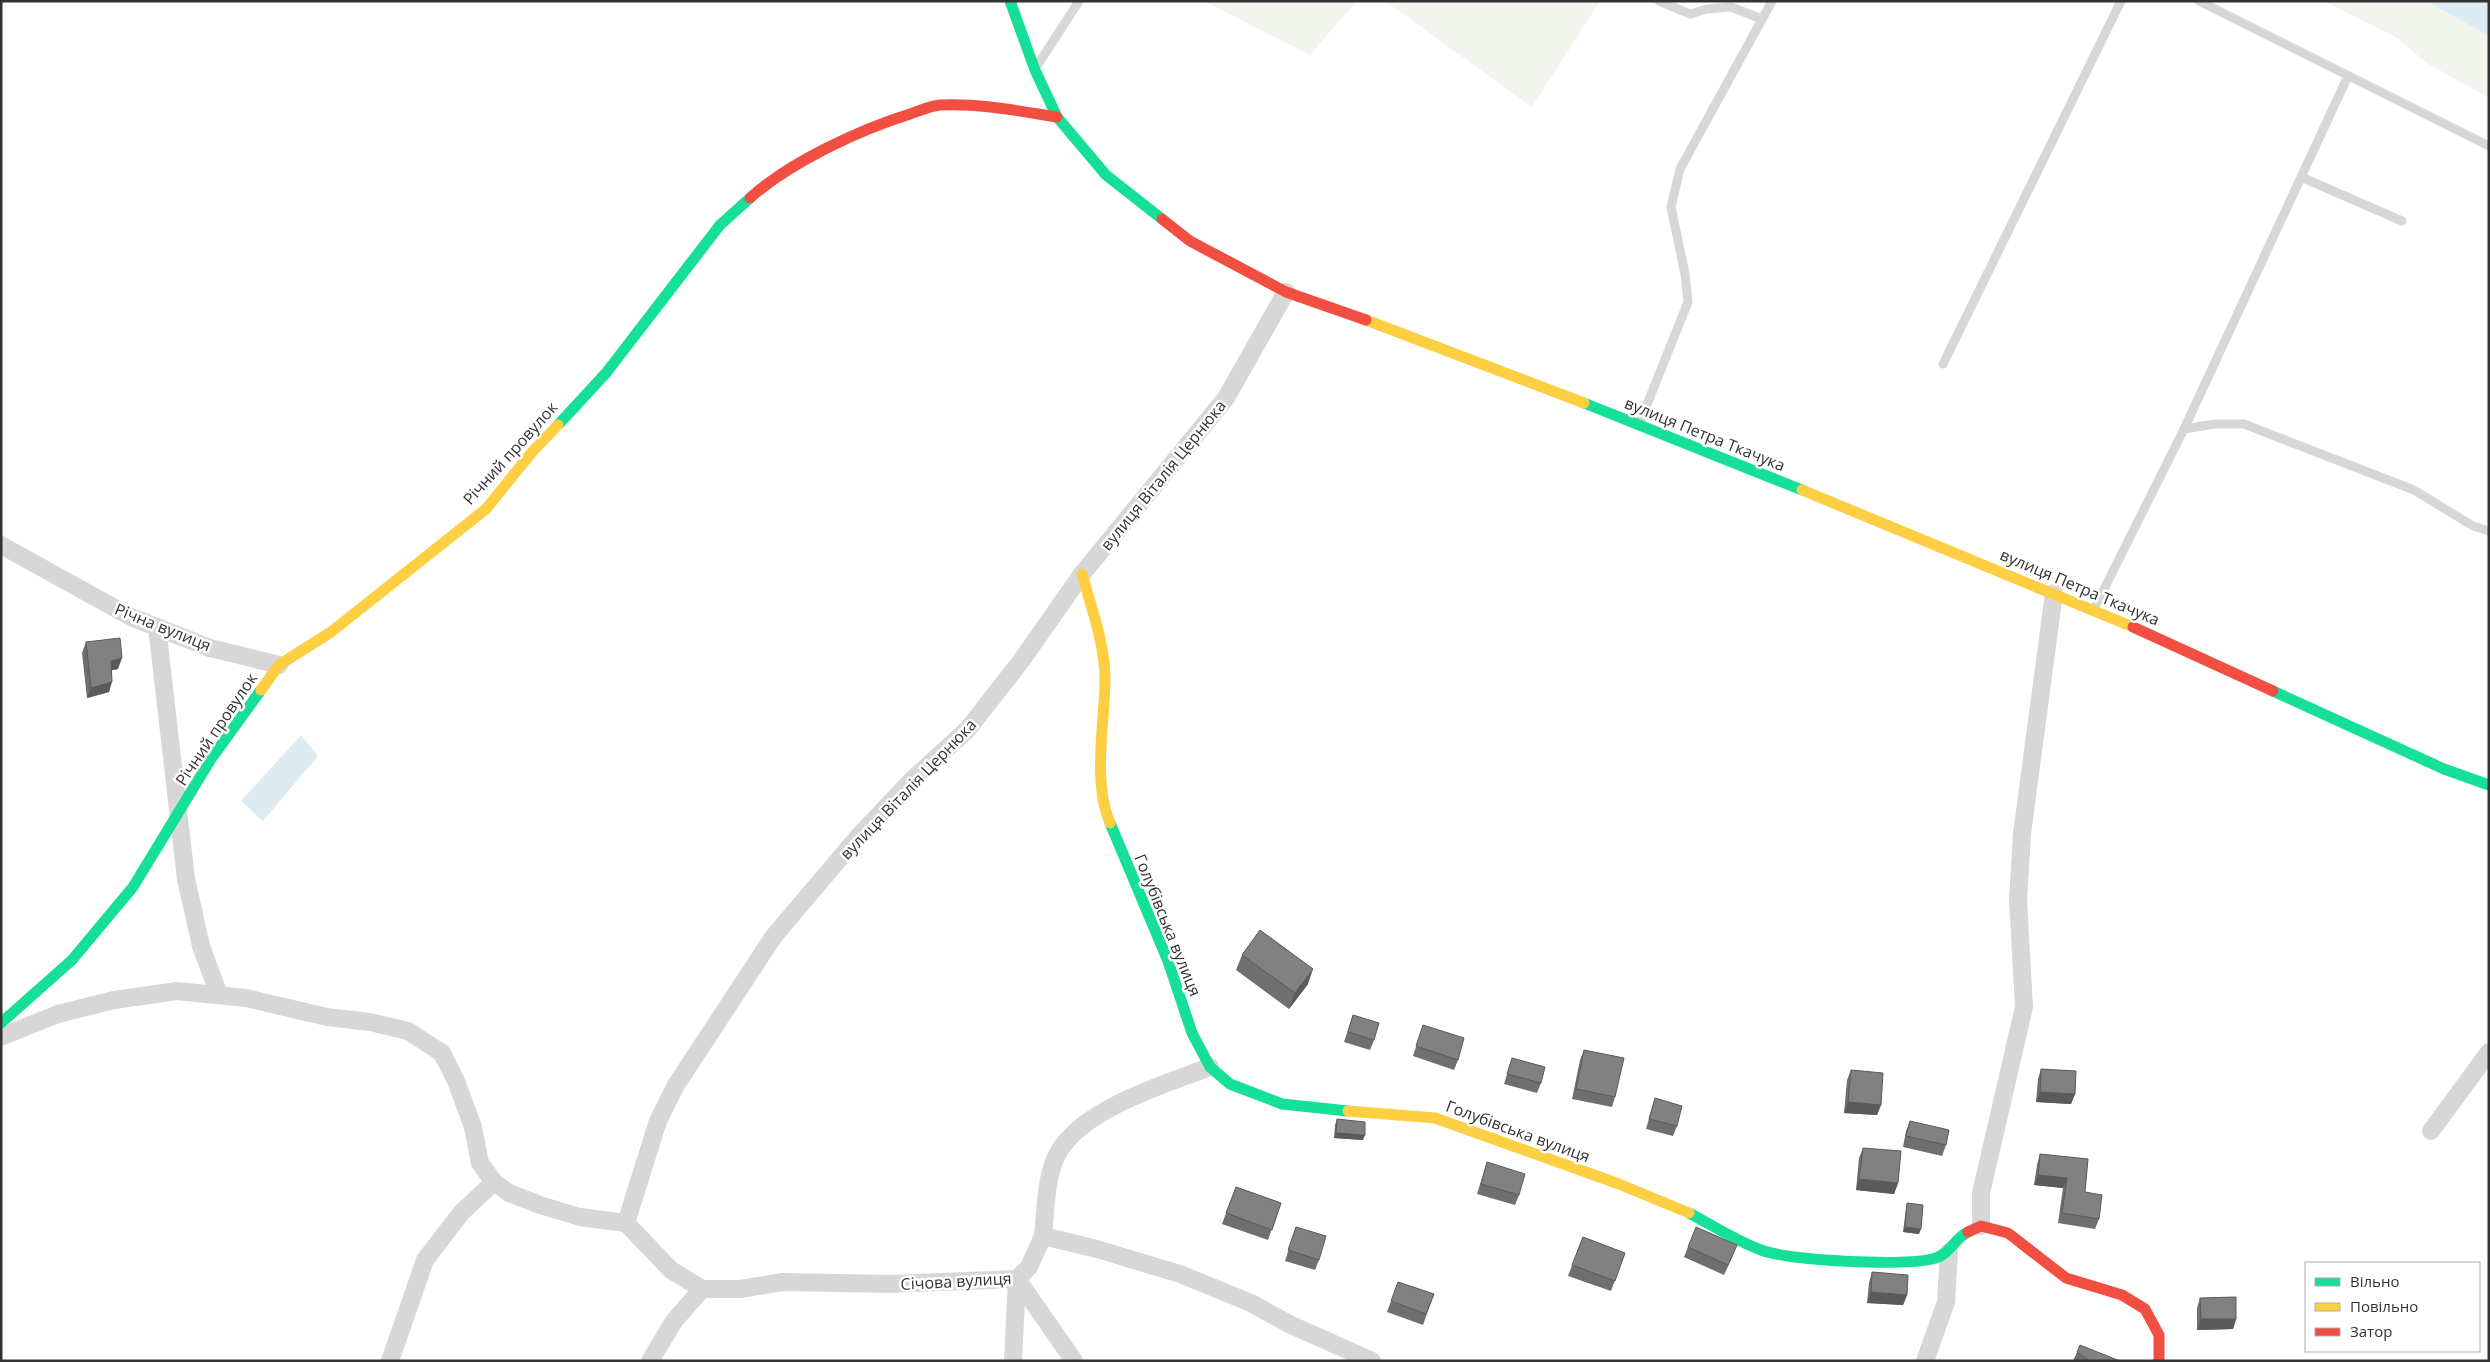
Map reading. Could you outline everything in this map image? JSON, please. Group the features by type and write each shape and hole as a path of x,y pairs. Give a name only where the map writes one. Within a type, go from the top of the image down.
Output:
{"street":[{"name":"вулиця Петра Ткачука","path":"1010,1 1035,70 1057,117 1106,174 1190,241 1286,292 1391,329 1640,424 2094,609 2444,769 2489,785"},
{"name":"Річний провулок","path":"1,1023 72,960 133,888 212,759 279,664 331,632 486,509 532,452 606,373 720,225 758,190 820,152 874,126 938,105 1003,109 1057,117"},
{"name":"вулиця Віталія Цернюка","path":"626,1223 658,1121 676,1085 774,936 857,838 912,780 968,729 1021,661 1082,574 1226,398 1286,292"},
{"name":"Річна вулиця","path":"1,544 131,617 210,648 279,664"},
{"name":"Голубівська вулиця","path":"1082,574 1098,631 1105,677 1101,736 1101,773 1107,816 1168,961 1192,1033 1210,1067 1230,1084 1282,1104 1342,1112 1435,1118 1674,1206 1762,1250 1800,1258 1900,1262 1933,1259 1949,1252"},
{"path":"1980,1226 1981,1193 2024,1007 2018,900 2022,834 2054,593"},
{"path":"157,627 186,879 201,946 219,995"},
{"path":"1,1037 58,1014 114,1000 176,991 246,998 327,1017 370,1022 408,1031 442,1053 456,1081 473,1127 480,1162 494,1182 509,1193 540,1205 580,1217 626,1223 671,1270 702,1289 674,1321 650,1361"},
{"path":"2431,1131 2489,1052"},
{"name":"Січова вулиця","path":"702,1289 740,1289 783,1282 890,1284 1017,1279 1029,1267 1043,1236 1051,1174 1058,1153 1071,1137 1091,1120 1131,1097 1210,1067"},
{"path":"390,1361 425,1260 461,1213 494,1182"},
{"path":"1925,1361 1946,1302 1949,1252 1962,1235 1980,1226 2008,1233 2066,1278 2122,1295 2145,1309 2159,1335 2159,1361"},
{"path":"1043,1236 1097,1249 1180,1274 1251,1303 1289,1324 1372,1361"},
{"path":"1013,1361 1017,1279"},
{"path":"1017,1279 1074,1361"}],"lane":[{"path":"1035,70 1079,1"},
{"path":"1659,1 1690,14 1707,9 1730,7 1762,19"},
{"path":"1640,424 1688,302 1685,274 1671,207 1680,169 1772,1"},
{"path":"1943,364 2121,1"},
{"path":"2199,1 2489,146"},
{"path":"2094,609 2184,428 2348,76"},
{"path":"2301,177 2402,221"},
{"path":"2184,428 2215,424 2244,424 2414,490 2474,526 2489,531"}],"shaded area":[{"path":"1204,1 1357,1 1310,55"},
{"path":"1385,1 1600,1 1532,107"},
{"path":"2324,1 2426,1 2489,36 2489,98 2427,63 2396,37"},
{"path":"2426,1 2489,1 2489,36"},
{"path":"301,735 318,756 263,821 241,801"}],"building":[{"path":"120,638 122,658 111,661 112,682 91,688 86,642"},
{"path":"1260,930 1313,969 1295,993 1242,955"},
{"path":"1353,1015 1379,1023 1374,1040 1348,1032"},
{"path":"1423,1025 1464,1038 1458,1060 1416,1046"},
{"path":"1584,1050 1624,1058 1615,1097 1576,1089"},
{"path":"1512,1058 1545,1067 1541,1083 1507,1074"},
{"path":"2041,1069 2076,1071 2075,1094 2040,1092"},
{"path":"1851,1070 1883,1073 1881,1105 1848,1102"},
{"path":"1655,1098 1682,1106 1677,1126 1649,1119"},
{"path":"1337,1119 1365,1122 1365,1135 1336,1133"},
{"path":"1910,1121 1949,1130 1946,1145 1906,1136"},
{"path":"1863,1148 1901,1151 1898,1183 1859,1179"},
{"path":"2040,1154 2088,1159 2085,1192 2102,1195 2099,1219 2062,1213 2067,1178 2038,1175"},
{"path":"1487,1162 1525,1174 1519,1195 1481,1184"},
{"path":"1236,1187 1281,1203 1272,1230 1226,1213"},
{"path":"1907,1203 1923,1205 1921,1229 1905,1227"},
{"path":"1296,1227 1326,1236 1319,1260 1288,1250"},
{"path":"1696,1227 1737,1245 1728,1265 1688,1247"},
{"path":"1583,1237 1625,1253 1615,1281 1572,1265"},
{"path":"1872,1272 1908,1275 1907,1295 1871,1292"},
{"path":"1398,1282 1434,1294 1426,1314 1391,1301"},
{"path":"2236,1297 2236,1319 2201,1319 2200,1298"},
{"path":"2080,1345 2120,1361 2090,1361 2077,1352"}],"traffic: fast":[{"path":"1010,1 1035,70 1057,117 1106,175 1162,219"},
{"path":"558,425 606,373 720,225 750,198"},
{"path":"1584,403 1802,490"},
{"path":"1,1023 72,960 133,887 211,759 261,690"},
{"path":"2273,691 2444,769 2489,785"},
{"path":"1110,823 1168,961 1192,1033 1210,1067 1230,1084 1282,1104 1348,1111"},
{"path":"1689,1213 1733,1238 1761,1250 1820,1260 1896,1262 1932,1259 1944,1254 1968,1232"}],"traffic: slow":[{"path":"1366,320 1584,403"},
{"path":"261,690 279,665 331,632 486,509 532,452 558,425"},
{"path":"1802,490 2133,627"},
{"path":"1082,574 1103,652 1105,679 1101,771 1105,807 1110,823"},
{"path":"1348,1111 1435,1118 1619,1184 1689,1213"}],"traffic: jam":[{"path":"750,198 785,172 826,148 869,129 932,106 984,106 1057,117"},
{"path":"1162,219 1190,241 1286,292 1366,320"},
{"path":"2133,627 2273,691"},
{"path":"1968,1232 1981,1226 2008,1233 2066,1278 2122,1295 2145,1309 2159,1335 2159,1361"}]}
